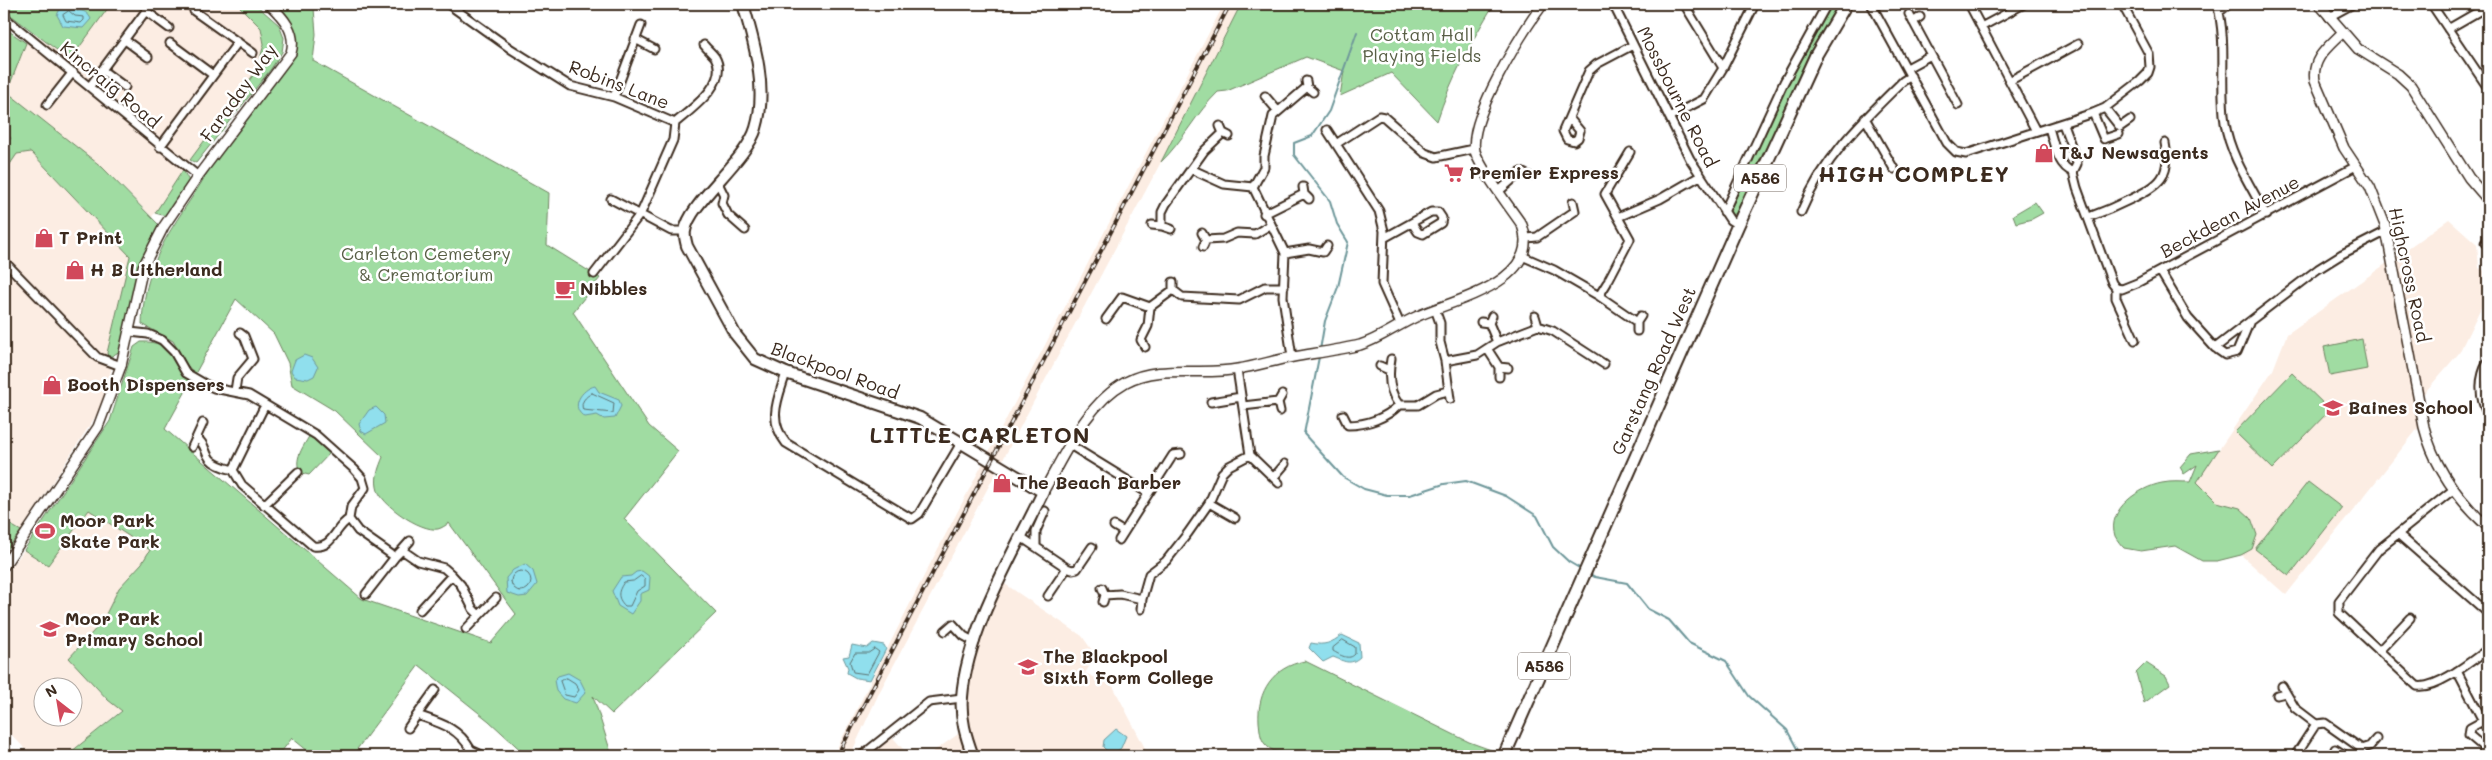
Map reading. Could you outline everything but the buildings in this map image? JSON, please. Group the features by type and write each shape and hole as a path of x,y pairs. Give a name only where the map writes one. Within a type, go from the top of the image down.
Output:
{"main road":[{"path":"685,231 694,213 748,144 756,128 761,91 752,38 743,4"},
{"name":"Garstang Road West","path":"1504,756 1738,224 1816,55 1846,4"},
{"name":"Blackpool Road","path":"685,231 687,246 743,346 755,358 786,373 920,418 1043,492"},
{"path":"973,756 964,730 962,698 967,661 1002,572 1043,492"}],"street":[{"path":"90,86 151,4"},
{"name":"Faraday Way","path":"4,566 98,427 121,366 143,267 164,226 198,176 290,53 293,46 290,29 269,4"},
{"name":"Robins Lane","path":"448,4 511,49 570,86 614,97 675,123 673,140 641,213 594,274"},
{"path":"1043,492 1070,445 1095,408 1107,396 1127,382 1150,373 1236,370 1292,357 1363,344 1400,324 1491,287 1511,271 1522,256 1527,238 1522,225 1477,157 1474,149 1485,105 1527,26 1543,4"},
{"name":"Mossbourne Road","path":"1613,4 1700,176 1730,220 1738,224"},
{"path":"1684,4 1723,68"},
{"path":"1669,117 1704,99 1723,68 1755,4"},
{"path":"1724,212 1784,82 1827,4"},
{"path":"1871,4 1946,141 1956,152 1966,154 2094,113 2104,108 2145,77 2150,67 2148,54 2122,4"},
{"path":"1969,4 2036,131"},
{"path":"1981,27 2024,4"},
{"path":"2217,4 2227,134 2234,154 2266,215"},
{"path":"2219,12 2229,4"},
{"path":"2319,4 2342,33 2358,49 2398,74 2411,86 2472,183 2488,200"},
{"path":"2330,17 2353,4"},
{"path":"2448,29 2488,6"},
{"path":"2434,8 2488,88"},
{"path":"146,11 169,28"},
{"path":"194,11 253,53"},
{"path":"1909,14 1916,19 1931,55 1958,100"},
{"name":"Kincraig Road","path":"4,17 90,86 160,147 198,176"},
{"path":"614,97 641,25"},
{"name":"Highcross Road","path":"2342,33 2320,55 2314,75 2344,148 2377,201 2387,231 2424,429 2437,464 2454,489 2488,527"},
{"path":"635,39 654,49"},
{"path":"125,40 148,57"},
{"path":"160,147 238,42"},
{"path":"170,43 213,75"},
{"path":"2010,80 2078,44"},
{"path":"675,123 716,83 716,58 704,45"},
{"path":"1569,118 1590,71 1597,64 1633,45"},
{"path":"1907,68 1931,55"},
{"path":"102,70 125,87"},
{"path":"47,105 73,72"},
{"path":"1801,212 1808,195 1825,166 1843,141 1911,76"},
{"path":"1253,188 1263,171 1270,124 1277,110 1309,87"},
{"path":"1265,96 1277,110"},
{"path":"2104,108 2120,127 2130,120"},
{"path":"2094,113 2104,139 2119,134"},
{"path":"1336,144 1379,116 1384,117 1425,154 1436,157 1474,149"},
{"path":"1865,118 1894,169"},
{"path":"2063,124 2076,159 2077,164 2073,172 2112,283 2116,288 2116,298 2135,340"},
{"path":"1162,226 1162,212 1166,204 1204,151 1226,135 1220,126"},
{"path":"2049,128 2061,162 2067,170 2073,172"},
{"path":"1327,130 1383,220 1382,284 1400,324"},
{"path":"2089,217 2146,191 2160,182 2167,166 2165,143"},
{"path":"1599,296 1630,239 1605,194 1630,152"},
{"name":"Beckdean Avenue","path":"2116,288 2129,286 2160,271 2356,166"},
{"path":"1191,169 1224,184 1253,188"},
{"path":"1499,191 1521,172 1529,176"},
{"path":"1618,217 1660,199 1700,176"},
{"path":"718,183 724,194 722,203 728,216 745,230"},
{"path":"1253,188 1264,214 1285,253 1283,297 1292,357"},
{"path":"1264,214 1305,193"},
{"path":"611,199 641,213 671,231 685,231"},
{"path":"1527,238 1537,237 1575,210 1572,202"},
{"path":"1384,238 1412,223"},
{"path":"1152,225 1171,229"},
{"path":"1202,233 1204,244 1237,233 1255,234 1270,225"},
{"path":"2215,348 2329,262 2387,231"},
{"path":"1285,253 1309,249 1325,252"},
{"path":"1522,256 1554,270 1639,319 1637,331"},
{"path":"4,261 97,357 121,366"},
{"path":"2160,271 2183,312 2215,348 2225,355 2233,355 2237,352 2250,321"},
{"path":"1145,347 1138,340 1148,326 1150,307 1172,290 1173,282"},
{"path":"1172,290 1182,297 1239,300 1265,286 1284,287"},
{"path":"1106,319 1122,297 1150,307"},
{"path":"1434,309 1440,323 1440,342 1445,361 1450,399"},
{"path":"1535,316 1538,326"},
{"path":"1487,320 1497,342"},
{"path":"1445,361 1477,356 1497,342 1538,326 1553,331 1567,345 1604,364"},
{"path":"130,332 148,334 162,340 174,352 186,373 205,384 214,388 235,391 254,397 264,405 316,435 362,478 365,488 351,507 349,519 339,526 327,544 322,547 313,546 242,485 233,470 215,463 209,458 205,444 196,438"},
{"path":"235,391 237,378 256,359 244,336 240,333"},
{"path":"1488,350 1499,367 1499,377"},
{"path":"1391,359 1389,370 1391,391 1399,405"},
{"path":"2488,362 2480,380 2484,406 2488,415"},
{"path":"1380,366 1389,370"},
{"path":"1499,367 1508,368"},
{"path":"1236,370 1250,455 1276,480 1285,464"},
{"path":"786,373 774,411 778,433 786,443 912,519 919,514 960,443"},
{"path":"1343,415 1346,427 1384,417 1399,405 1418,405 1436,394 1448,391"},
{"path":"1211,402 1241,397"},
{"path":"1243,406 1280,398 1280,411"},
{"path":"233,470 264,405"},
{"path":"192,447 203,423"},
{"path":"1070,445 1148,493"},
{"path":"1119,540 1175,453"},
{"path":"1141,608 1149,574 1166,561 1210,503 1222,473 1229,466 1250,455"},
{"path":"264,505 297,477"},
{"path":"2454,489 2373,556 2337,604 2339,613 2417,686 2425,687 2457,671 2488,649"},
{"path":"1210,503 1235,518"},
{"path":"1036,547 1036,531 1045,511"},
{"path":"349,519 358,531 396,557"},
{"path":"1114,526 1124,532"},
{"path":"2398,534 2488,613"},
{"path":"1021,537 1072,570 1077,569 1092,547"},
{"path":"367,589 410,541"},
{"path":"402,550 418,561 444,568 461,585 473,609 479,615"},
{"path":"1048,596 1068,568"},
{"path":"420,610 434,600 452,575"},
{"path":"1103,595 1120,594 1142,600"},
{"path":"466,629 496,598"},
{"path":"2379,651 2410,618"},
{"path":"945,631 953,624 964,636 975,642"},
{"path":"2457,671 2488,731"},
{"path":"408,728 435,690"},
{"path":"2281,692 2295,708 2316,724 2325,723 2361,753 2376,739"},
{"path":"861,756 929,702 962,698"},
{"path":"417,715 450,726 464,738 470,750 484,756"},
{"path":"2483,721 2470,728 2469,735 2488,751"},
{"path":"2295,756 2316,724"},
{"path":"2335,749 2346,756"},
{"path":"464,756 470,750"}],"shaded area":[{"path":"111,4 237,4 261,28 264,44 257,70 190,160 152,217 102,167 7,92 26,43 34,34 70,60"},
{"path":"1224,4 1241,4 1161,162 880,691 850,756 833,756 928,568"},
{"path":"31,152 130,256 107,353 111,370 101,408 21,531 4,521 4,173 17,154"},
{"name":"Baines School","path":"2449,219 2477,244 2479,268 2488,273 2488,293 2459,353 2419,399 2423,422 2286,595 2241,555 2252,549 2257,535 2251,518 2240,508 2217,502 2197,482 2273,370 2287,334"},
{"name":"Moor Park Primary School","path":"89,509 150,550 142,563 119,588 102,622 69,658 107,700 122,710 66,756 32,756 4,727 4,577 24,550 48,565"},
{"name":"The Blackpool Sixth Form College","path":"999,580 1082,636 1096,656 1085,673 1113,686 1149,756 927,756 964,730 967,661"},
{"path":"889,733 909,756 861,756"}],"green space":[{"path":"4,4 111,4 70,60 4,10"},
{"path":"237,4 255,4 279,25 284,38 282,52 271,69 196,163 190,160 257,70 264,44 261,28"},
{"name":"Carleton Cemetery & Crematorium","path":"274,4 308,4 314,8 316,34 313,61 549,193 547,245 600,278 573,312 649,426 678,451 624,519 716,613 612,714 593,696 612,756 527,756 489,721 419,665 352,756 314,756 292,738 278,756 245,756 238,751 233,756 66,756 122,711 108,700 69,658 102,622 119,588 142,563 150,550 89,510 48,565 24,550 110,421 134,347 141,342 152,342 166,349 185,374 192,380 165,429 362,599 491,643 516,614 449,523 438,529 422,526 402,516 385,501 379,494 377,487 378,472 383,457 335,411 292,385 288,363 274,334 236,299 195,374 186,364 173,341 142,324 147,286 160,250 202,182 217,152 293,46"},
{"name":"Cottam Hall Playing Fields","path":"1241,4 1494,4 1462,61 1437,121 1391,73 1340,96 1344,71 1306,57 1227,91 1218,92 1161,162"},
{"path":"1829,4 1840,4 1812,51 1738,212 1731,216 1730,211 1793,69"},
{"path":"6,29 26,43 7,92 102,167 159,225 140,265 120,351 112,356 108,356 107,353 130,256 31,152 17,154 4,173 4,148 11,138 4,132 4,34"},
{"path":"183,170 189,181 166,216 155,213"},
{"path":"2035,202 2043,213 2032,219 2016,223 2013,215"},
{"path":"2362,339 2367,369 2330,376 2324,347"},
{"path":"2292,373 2330,410 2273,469 2235,432"},
{"path":"311,433 331,452 309,475 301,473 298,458"},
{"path":"2219,449 2197,482 2217,502 2240,508 2251,518 2257,535 2252,549 2241,555 2217,561 2202,561 2175,546 2141,551 2124,548 2115,536 2114,526 2115,517 2120,508 2135,494 2153,485 2169,482 2190,482 2197,465 2184,474 2180,467 2191,454"},
{"path":"2308,482 2342,508 2289,576 2255,549"},
{"path":"4,521 21,531 4,553"},
{"path":"1305,661 1469,742 1491,750 1494,756 1288,756 1273,750 1263,742 1260,731 1259,711 1264,691 1269,682 1284,669"},
{"path":"2146,663 2166,676 2170,684 2144,703 2136,673"}],"water":[{"path":"61,7 74,7 77,11 86,12 90,17 91,19 83,28 63,26 57,15"},
{"path":"304,355 312,358 318,367 314,376 308,379 295,377 291,371 295,360"},
{"path":"595,386 599,392 619,400 621,406 615,418 604,419 597,415 585,417 580,413 577,404 581,395"},
{"path":"376,407 384,415 385,423 366,434 361,431 359,424 369,410"},
{"path":"525,564 533,571 537,584 527,596 519,597 507,593 506,578 513,570"},
{"path":"642,571 650,577 649,590 640,594 640,601 631,614 618,606 612,591 621,577 631,576 636,572"},
{"path":"1342,635 1359,643 1360,657 1356,660 1347,662 1333,657 1323,662 1309,648 1311,643 1328,643"},
{"path":"873,643 884,645 886,649 870,680 856,678 847,673 848,668 843,657 849,656 852,645 867,648"},
{"path":"568,673 580,680 586,692 576,703 563,699 556,691 554,680 558,676"},
{"path":"1116,729 1126,736 1121,748 1114,754 1109,753 1103,747 1104,740"}],"waterway":[{"path":"1320,350 1325,321 1338,287 1348,242 1337,224 1330,201 1294,155 1294,143 1312,136 1329,111 1357,32"},
{"path":"1319,357 1304,434 1343,477 1364,489 1387,495 1410,495 1444,484 1466,481 1506,496 1537,516 1553,547 1569,562 1581,569"},
{"path":"1589,574 1595,577 1627,583 1648,609 1669,620 1689,643 1726,661 1749,696 1787,730 1801,756"}],"railway":[{"path":"837,756 1230,4"}],"place":[{"name":"T&J Newsagents","path":"2044,153"},
{"name":"Premier Express","path":"1454,173"},
{"name":"T Print","path":"44,238"},
{"name":"H B Litherland","path":"75,270"},
{"name":"Nibbles","path":"565,289"},
{"name":"Booth Dispensers","path":"52,385"},
{"name":"Baines School","path":"2333,408"},
{"name":"The Beach Barber","path":"1002,483"},
{"name":"Moor Park Skate Park","path":"45,531"},
{"name":"Moor Park Primary School","path":"50,629"},
{"name":"The Blackpool Sixth Form College","path":"1028,667"}],"district":[{"name":"HIGH COMPLEY","path":"1914,174"},
{"name":"LITTLE CARLETON","path":"980,435"}]}
